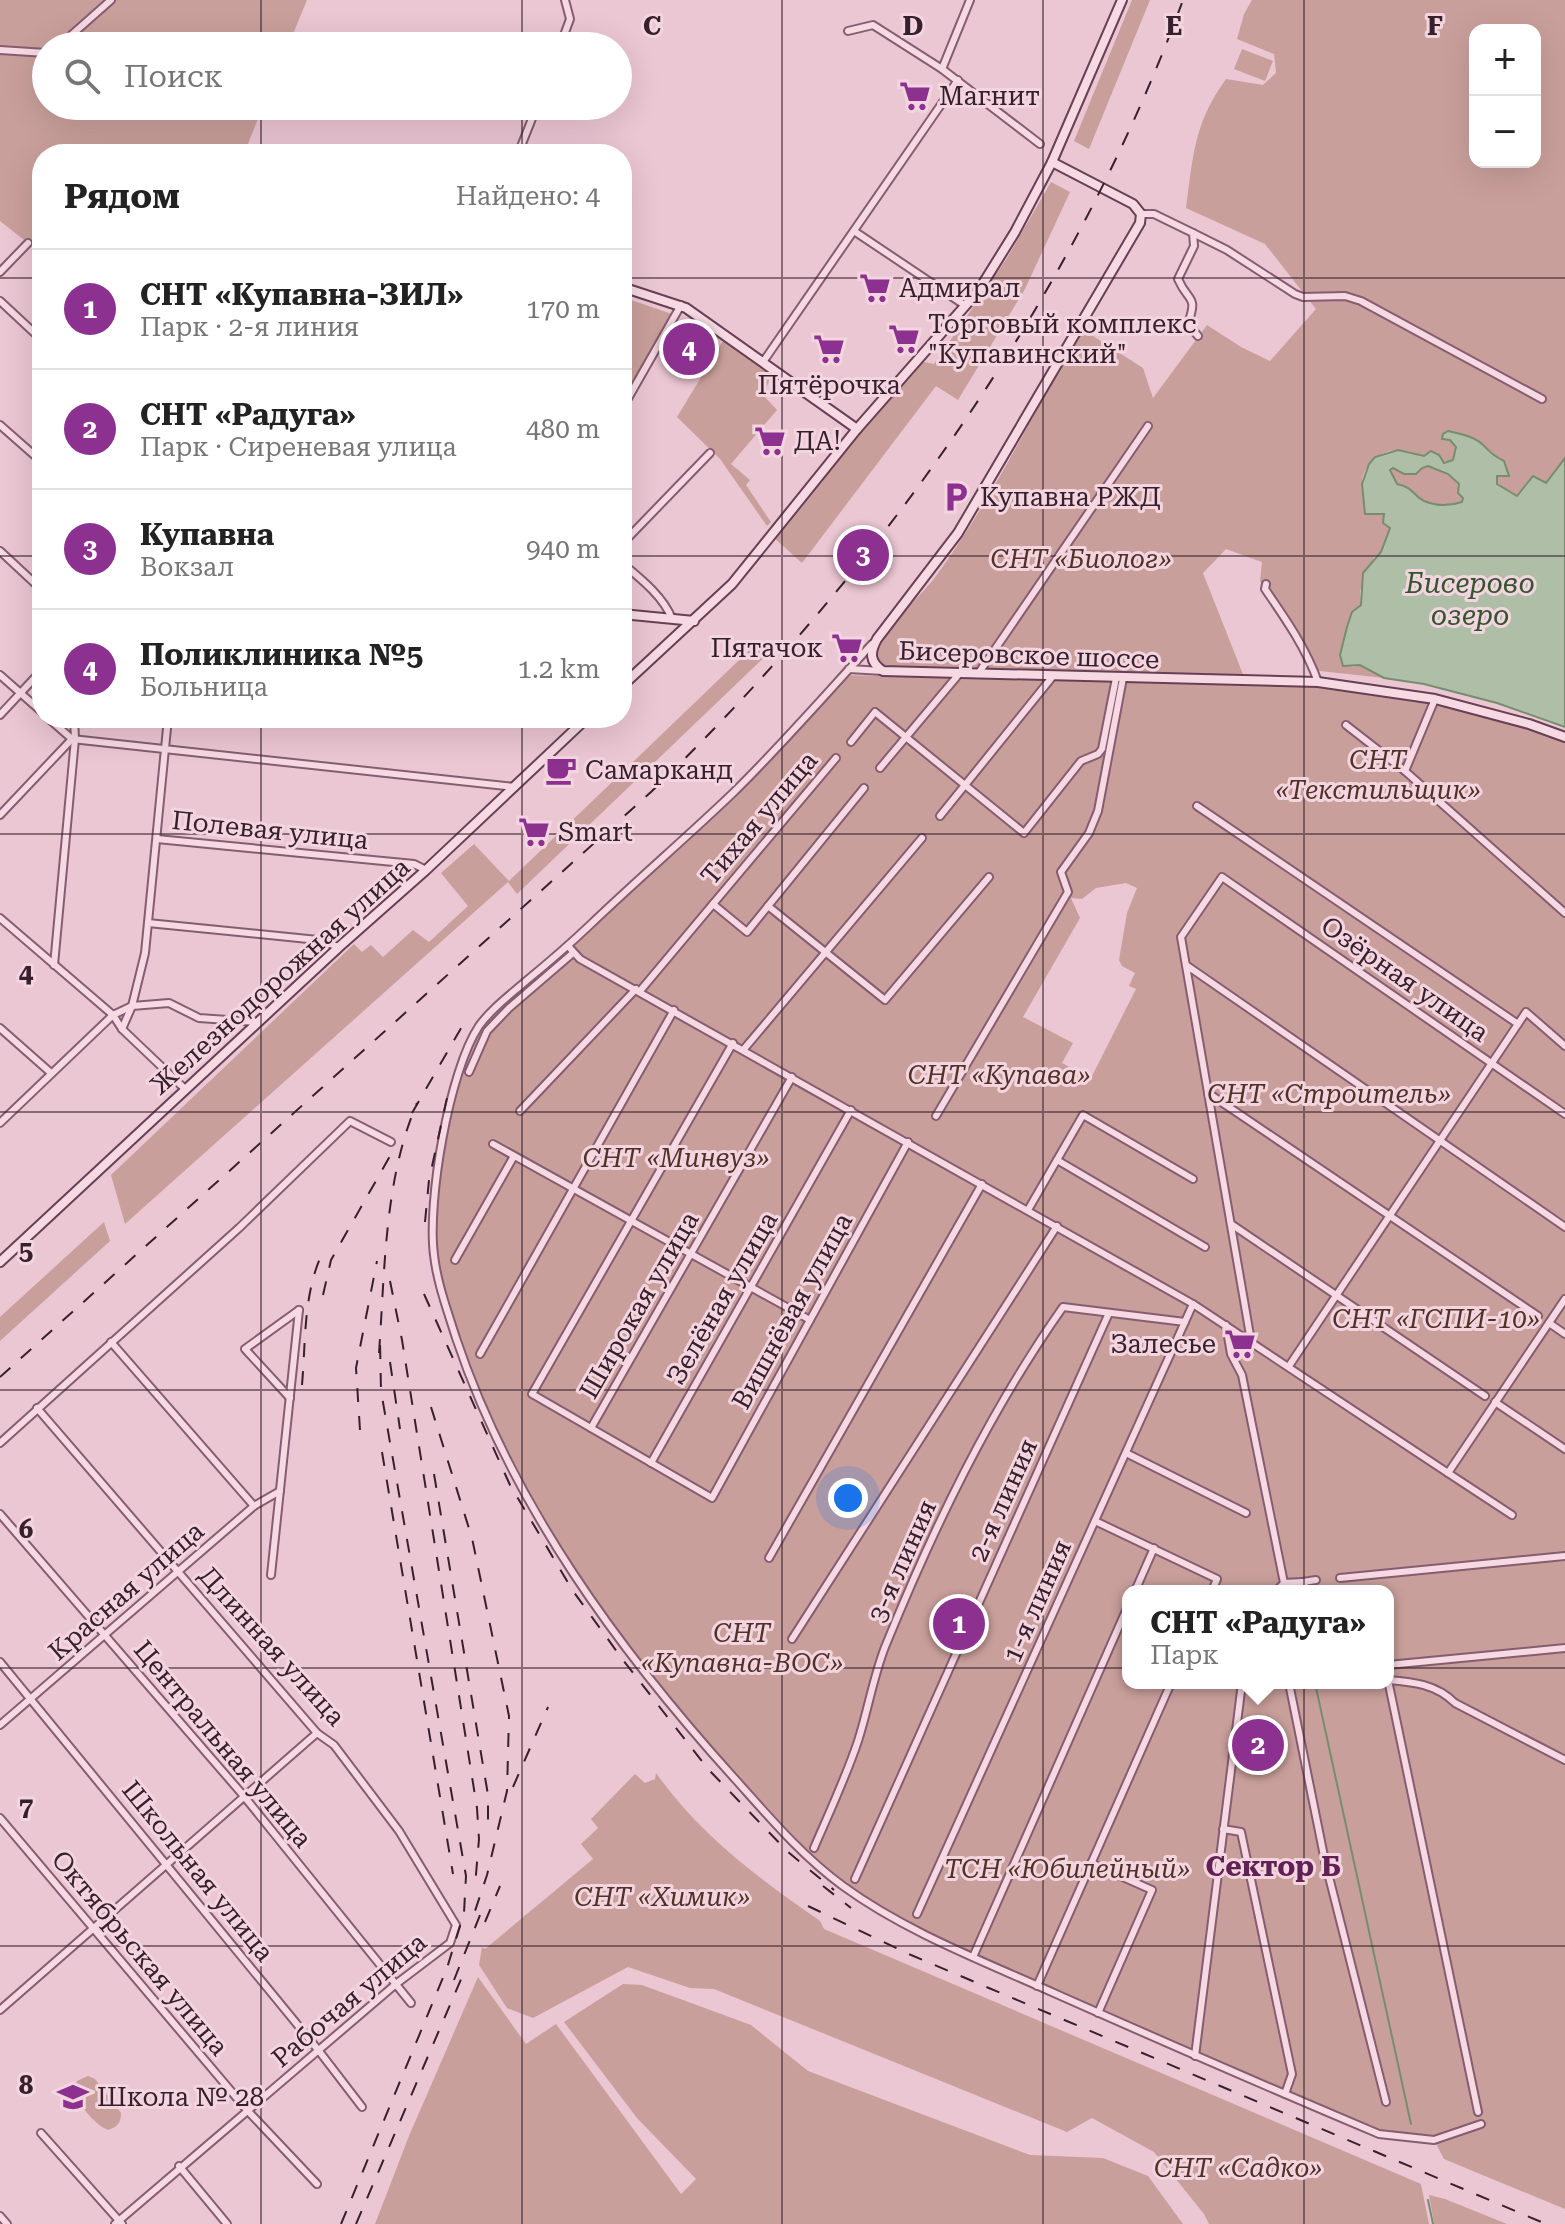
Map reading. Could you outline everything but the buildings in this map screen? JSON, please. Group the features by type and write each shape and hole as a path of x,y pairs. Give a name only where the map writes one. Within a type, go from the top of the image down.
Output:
{"main road":[{"path":"632,677 732,584 773,537 857,429 966,306 1004,251 1052,162 1122,0"},
{"path":"1052,162 1133,204 1141,214"},
{"name":"Бисеровское шоссе","path":"1141,214 1136,230 958,533 877,639 871,651 874,665 883,671 959,674 1318,682 1435,699 1565,737"},
{"path":"632,290 681,305 857,429"},
{"path":"632,615 694,621"},
{"name":"Железнодорожная улица","path":"0,1262 577,728"}],"street":[{"path":"75,32 111,0"},
{"path":"565,0 570,19 565,32"},
{"path":"942,69 970,0"},
{"path":"848,31 873,25 958,80 1040,144"},
{"path":"0,50 32,52"},
{"path":"763,362 958,80"},
{"path":"522,144 531,120"},
{"path":"1141,214 1154,214 1227,250 1286,290 1303,297 1345,296 1361,301 1542,399"},
{"path":"854,231 966,306"},
{"path":"1193,233 1194,246 1178,279 1193,302 1194,310 1188,324 1198,336"},
{"path":"0,272 28,243"},
{"path":"0,301 32,331"},
{"path":"632,391 681,305"},
{"path":"0,425 32,453"},
{"path":"978,674 1148,426"},
{"path":"632,534 710,453"},
{"path":"0,551 32,581"},
{"path":"632,573 669,610 672,619"},
{"path":"1266,584 1265,589 1298,641 1318,682"},
{"path":"877,639 733,793 479,1026 459,1070 443,1139 432,1214 434,1258 446,1308 467,1371 535,1510 601,1615 677,1715 810,1859 847,1889 901,1921 973,1957 1379,2134 1434,2140 1481,2124"},
{"path":"849,669 883,671"},
{"path":"880,768 959,674"},
{"path":"0,675 32,703"},
{"path":"940,816 1053,676"},
{"path":"851,742 875,712 1024,833 1081,761 1102,749 1119,678"},
{"path":"936,1116 1068,892 1061,872 1089,833 1098,811 1119,678"},
{"path":"0,715 32,680"},
{"path":"1405,771 1435,699"},
{"path":"1346,725 1405,771 1565,913"},
{"path":"60,728 73,739 515,787"},
{"path":"54,966 74,728"},
{"path":"122,1029 132,1006 142,967 167,728"},
{"path":"0,815 73,739"},
{"name":"Тихая улица","path":"520,1111 638,990 836,758"},
{"path":"713,904 747,932 864,788"},
{"path":"1197,806 1518,1024"},
{"path":"744,1049 922,838"},
{"name":"Полевая улица","path":"157,839 414,864 426,870"},
{"path":"768,906 885,1000 989,877"},
{"name":"Озёрная улица","path":"1186,965 1181,937 1222,877 1565,1114"},
{"path":"0,918 113,1015 122,1029 185,1089"},
{"path":"148,923 318,940 339,947"},
{"path":"568,946 573,953 1193,1304 1512,1515"},
{"path":"469,1072 487,1031 573,953"},
{"path":"1186,965 1251,1341"},
{"path":"1186,965 1565,1227"},
{"path":"0,1123 113,1015 132,1006 169,1003 199,1018 257,1022"},
{"path":"480,1354 674,1010"},
{"path":"1289,1366 1526,1012 1565,1046"},
{"path":"0,1028 51,1073"},
{"path":"651,1463 532,1394 733,1043"},
{"name":"Широкая улица","path":"591,1428 792,1077"},
{"path":"1208,1093 1538,1316"},
{"name":"Зелёная улица","path":"651,1463 851,1110"},
{"path":"1028,1210 1083,1115 1193,1179"},
{"path":"0,1443 239,1228 350,1121 391,1142"},
{"name":"Вишнёвая улица","path":"651,1463 712,1498 908,1142"},
{"path":"493,1144 810,1320"},
{"path":"455,1260 514,1156"},
{"path":"1057,1160 1205,1247"},
{"path":"769,1558 982,1184"},
{"path":"1231,1224 1485,1396"},
{"path":"792,1639 1057,1226"},
{"path":"1448,1473 1565,1299"},
{"name":"1-я линия","path":"917,1914 1193,1304"},
{"name":"3-я линия","path":"814,1848 857,1744 884,1651 921,1560 1024,1362 1063,1307 1109,1313"},
{"path":"271,1575 290,1398 297,1324 299,1310 245,1349 290,1398"},
{"path":"1109,1313 1185,1322"},
{"name":"2-я линия","path":"855,1879 1109,1313"},
{"path":"1549,1323 1565,1334"},
{"path":"1226,1325 1231,1354 1242,1375 1284,1583 1316,1580"},
{"path":"111,1342 254,1506"},
{"path":"1495,1402 1565,1449"},
{"name":"Длинная улица","path":"37,1408 317,1733 334,1745 399,1831 456,1925"},
{"path":"1126,1453 1246,1513"},
{"name":"Красная улица","path":"0,1725 254,1506 280,1491"},
{"name":"Центральная улица","path":"0,1514 243,1795 411,2003"},
{"path":"1095,1521 1217,1579 1214,1585"},
{"path":"1138,1585 1154,1548"},
{"path":"1340,1578 1565,1556"},
{"path":"973,1957 1122,1620"},
{"path":"1394,1664 1565,1648"},
{"path":"258,1662 264,1655"},
{"name":"Школьная улица","path":"0,1662 362,2107"},
{"path":"1394,1681 1428,1685 1445,1693 1455,1703 1565,1760"},
{"path":"1037,1986 1168,1689"},
{"path":"1195,2056 1241,1689"},
{"path":"1290,1689 1325,1861 1386,2102"},
{"path":"1390,1689 1478,2112"},
{"path":"0,2010 317,1733"},
{"name":"Октябрьская улица","path":"0,1818 247,2110 317,2184"},
{"path":"1223,1829 1241,1832 1292,2074 1285,2094"},
{"path":"1091,1863 1152,1890 1098,2013"},
{"name":"Рабочая улица","path":"118,2223 179,2166 396,1984 450,1943 456,1925"},
{"path":"41,2133 118,2223"},
{"path":"179,2166 227,2224"},
{"path":"0,2216 7,2224"}],"green space":[{"path":"0,0 307,0 294,32 32,32 32,120 257,120 248,144 32,144 32,245 0,221"},
{"path":"1132,0 1150,0 1089,149 1074,141"},
{"name":"СНТ «Биолог»","path":"1252,0 1565,0 1565,458 1546,483 1533,476 1517,496 1497,484 1497,476 1509,475 1504,461 1475,439 1448,431 1456,447 1453,460 1433,460 1392,450 1373,460 1365,471 1362,485 1373,515 1384,514 1390,528 1381,553 1374,557 1360,591 1361,605 1347,627 1342,645 1352,667 1360,665 1384,678 1311,670 1260,581 1262,562 1226,549 1203,573 1244,677 884,667 875,657 882,638 933,580 974,520 1082,329 1143,368 1153,398 1207,325 1270,361 1316,309 1265,244 1186,208 1197,140 1215,95 1226,79 1263,85 1276,73 1274,54 1237,39 1244,14"},
{"path":"1242,49 1273,61 1265,81 1234,69"},
{"path":"1051,182 1070,192 1025,289 958,400 936,386 802,563 773,537 805,494 919,361 934,364 1007,258"},
{"path":"632,300 675,315 632,391"},
{"path":"726,336 773,368 764,396 777,410 731,464 750,480 746,485 771,522 767,526 720,459 677,417"},
{"path":"1428,466 1456,483 1462,494 1462,502 1443,505 1424,501 1397,484 1390,470 1393,468 1416,474 1422,467"},
{"path":"760,640 774,648 517,894 508,882 125,1224 111,1175 354,944 362,952 371,945 383,957 413,930 429,942 468,906 441,873 474,844 509,881"},
{"path":"843,675 1318,686 1433,703 1528,728 1565,742 1565,2209 1444,2159 1434,2140 1379,2134 1195,2056 901,1921 847,1889 810,1859 677,1715 601,1614 535,1510 467,1371 434,1258 432,1214 443,1139 459,1070 479,1026 733,793","holes":["1126,883 1137,888 1127,913 1119,960 1122,966 1135,973 1129,986 1136,989 1091,1078 1062,1063 1073,1043 1023,1017 1080,918 1071,898 1082,899 1096,888"]},
{"path":"104,1222 110,1241 0,1341 0,1317"},
{"path":"656,1773 711,1836 752,1872 820,1921 824,1929 1421,2184 1429,2224 1209,2224 1154,2152 1092,2118 1067,2132 714,1989 690,1988 628,1967 533,2018 507,2008 479,1965 482,1947 485,1949 593,1859 581,1844 598,1828 591,1819 635,1774 645,1783 655,1779"},
{"path":"478,1977 526,2044 556,2024 681,2194 696,2179 637,2118 564,2022 623,1984 642,1985 751,2025 808,2071 1030,2155 1103,2158 1148,2176 1183,2224 375,2224 409,2136"},
{"path":"88,2076 95,2079 121,2113 119,2122 111,2129 92,2118 75,2094 73,2088 77,2081"},
{"path":"1429,2195 1445,2199 1507,2224 1434,2224"}],"water":[{"name":"Бисерово озеро","path":"1448,431 1470,437 1504,461 1509,476 1497,476 1497,484 1517,496 1533,476 1546,483 1565,458 1565,727 1497,703 1424,684 1384,678 1360,665 1343,666 1340,655 1352,612 1361,605 1363,573 1381,552 1390,528 1383,523 1384,514 1365,514 1362,484 1369,464 1375,457 1398,450 1424,456 1431,451 1439,455 1444,463 1453,460 1456,447 1450,440 1442,439","holes":["1428,466 1448,474 1459,484 1458,493 1463,498 1462,502 1443,505 1424,501 1397,484 1390,470 1393,468 1404,474 1416,474"]}],"waterway":[{"path":"1316,1689 1411,2124"},
{"path":"1428,2200 1433,2224"}],"railway":[{"path":"0,1377 651,792 735,707 815,617 891,523 961,426 1026,324 1086,219 1138,111 1183,0"},
{"path":"412,1113 464,1023"},
{"path":"425,1222 429,1180 449,1089"},
{"path":"379,1353 392,1194 406,1132 417,1103"},
{"path":"323,1295 331,1260 394,1149"},
{"path":"302,1385 309,1297 325,1248"},
{"path":"360,1430 356,1368 377,1261"},
{"path":"390,1281 477,1808 479,1839 475,1886"},
{"path":"424,1294 510,1485 573,1591 708,1769 788,1852 834,1890"},
{"path":"341,2224 447,1968 464,1913 466,1876 381,1391 380,1342"},
{"path":"390,1362 400,1429"},
{"path":"431,1407 472,1538 509,1716 507,1791 487,1875 472,1920"},
{"path":"382,1452 453,1874"},
{"path":"434,1474 488,1795 488,1821"},
{"path":"513,1787 548,1707"},
{"path":"485,1922 500,1886"},
{"path":"823,1886 851,1908"},
{"path":"808,1906 911,1955 1546,2224"},
{"path":"454,1980 482,1910"},
{"path":"356,2224 465,1970"}],"place":[{"name":"Магнит","path":"915,96"},
{"name":"Адмирал","path":"875,288"},
{"name":"Торговый комплекс \"Купавинский\"","path":"904,339"},
{"name":"Поликлиника №5","path":"689,349"},
{"name":"Пятёрочка","path":"829,349"},
{"name":"ДА!","path":"770,441"},
{"name":"Купавна РЖД","path":"956,497"},
{"name":"Купавна","path":"863,555"},
{"name":"Пятачок","path":"847,648"},
{"name":"Самарканд","path":"561,770"},
{"name":"Smart","path":"534,832"},
{"name":"Залесье","path":"1240,1344"},
{"name":"СНТ «Купавна-ЗИЛ»","path":"959,1624"},
{"name":"СНТ «Радуга»","path":"1258,1745"},
{"name":"Школа № 28","path":"73,2097"}],"district":[{"name":"Сектор Б","path":"1273,1866"}],"park label":[{"name":"СНТ «Текстильщик»","path":"1378,775"},
{"name":"СНТ «Купава»","path":"999,1075"},
{"name":"СНТ «Строитель»","path":"1329,1094"},
{"name":"СНТ «Минвуз»","path":"676,1158"},
{"name":"СНТ «ГСПИ-10»","path":"1436,1319"},
{"name":"СНТ «Купавна-ВОС»","path":"742,1648"},
{"name":"ТСН «Юбилейный»","path":"1067,1869"},
{"name":"СНТ «Химик»","path":"662,1897"},
{"name":"СНТ «Садко»","path":"1238,2168"}]}
